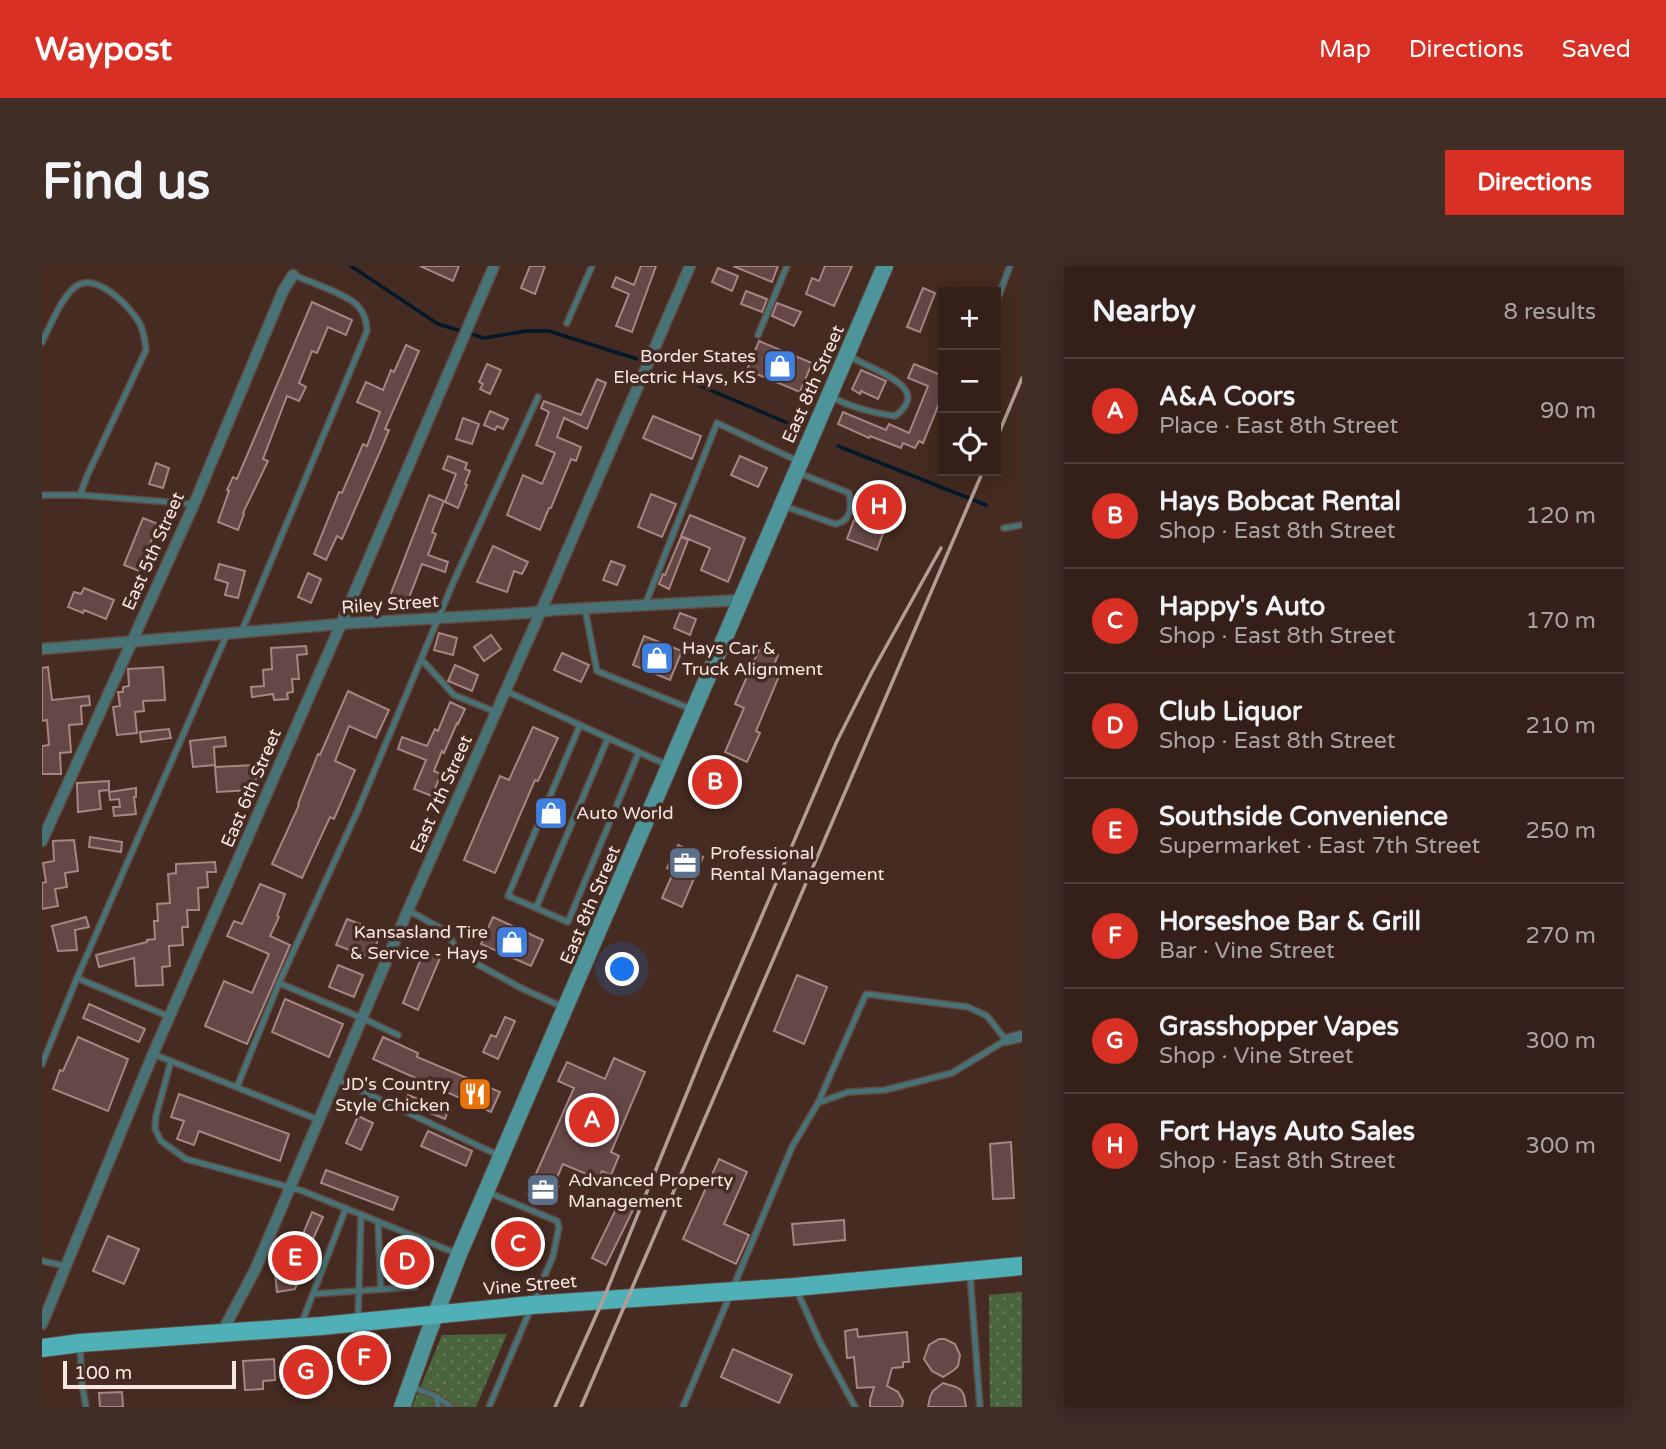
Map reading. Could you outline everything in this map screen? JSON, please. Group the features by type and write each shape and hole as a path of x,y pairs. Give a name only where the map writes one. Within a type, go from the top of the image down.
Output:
{"main road":[{"name":"East 8th Street","path":"402,1407 459,1254 885,266"},
{"name":"Vine Street","path":"42,1348 1022,1266"}],"street":[{"name":"East 6th Street","path":"42,1324 153,1054 341,625 494,266"},
{"name":"East 7th Street","path":"221,1334 255,1270 408,910 690,266"},
{"name":"East 5th Street","path":"42,841 194,504 283,291 293,275"},
{"name":"Riley Street","path":"42,649 341,625 741,600"},
{"path":"1006,1040 1022,1036"}],"lane":[{"path":"568,323 592,266"},
{"path":"758,335 787,266"},
{"path":"1001,290 1010,266"},
{"path":"241,633 367,331 367,322 357,304 293,275"},
{"path":"42,342 65,297 78,284 91,282 105,287 125,305 140,324 145,340 146,350 80,495"},
{"path":"829,396 856,408 885,415 895,416 903,410 908,397 904,386 898,380 847,354"},
{"path":"237,1087 279,982 358,810 453,583 538,397"},
{"path":"645,605 717,423 849,494 851,502 850,514 842,523 835,524 782,505"},
{"path":"42,495 80,495 194,504"},
{"path":"1004,528 1022,525"},
{"path":"584,608 597,671 694,710"},
{"path":"42,1064 227,634"},
{"path":"422,660 454,695 496,712"},
{"path":"506,691 670,766"},
{"path":"580,725 508,896 568,922 639,752"},
{"path":"536,908 608,738"},
{"path":"408,910 447,932 454,945 475,963 566,1008"},
{"path":"77,978 170,1017"},
{"path":"279,982 398,1035"},
{"path":"683,1407 792,1147 818,1104 866,994 968,1007 987,1016 1006,1040 952,1073 885,1090 848,1092 818,1104"},
{"path":"153,1054 319,1120"},
{"path":"171,1061 155,1129 161,1141 186,1158 303,1191 459,1254"},
{"path":"337,1079 502,1157"},
{"path":"487,1192 556,1221 559,1227 554,1256 489,1407"},
{"path":"300,1328 345,1208"},
{"path":"358,1323 361,1214"},
{"path":"378,1222 381,1289"},
{"path":"42,1261 66,1266"},
{"path":"970,1271 980,1407"},
{"path":"313,1294 415,1287"},
{"path":"795,1287 820,1342 855,1407"},
{"path":"80,1343 86,1407"},
{"path":"409,1386 436,1396 450,1406"},
{"path":"436,1396 438,1407"}],"green space":[{"path":"1022,1292 1022,1407 990,1407 989,1295"},
{"path":"507,1334 476,1407 412,1407 442,1335"}],"building":[{"path":"420,266 459,266 453,281"},
{"path":"530,266 545,266 535,294 521,288"},
{"path":"641,266 656,266 632,332 616,326 629,294 612,287 616,277 634,285"},
{"path":"733,266 778,266 772,282"},
{"path":"825,266 852,266 834,306 806,294 812,278 819,281"},
{"path":"718,268 738,276 732,291 712,282"},
{"path":"923,288 935,293 920,332 907,327"},
{"path":"746,291 767,299 762,312 741,304"},
{"path":"312,302 352,320 346,335 328,327 317,353 312,351 299,383 306,387 299,401 287,396 263,459 268,461 243,513 238,530 218,522 229,491 227,490 233,477 237,479"},
{"path":"777,303 801,312 794,326 772,316"},
{"name":"Border States Electric Hays, KS","path":"759,341 812,363 800,392 747,370"},
{"path":"406,345 419,351 385,429 389,430 342,539 337,536 326,560 314,554 339,492 342,493 363,444 367,446 380,412 357,402 366,382 383,390"},
{"path":"487,364 501,370 490,394 480,389 483,384 479,382"},
{"path":"914,364 938,374 938,406 923,443 919,441 915,448 903,443 901,448 838,424 843,412 886,430 889,424 909,433 928,386 908,378"},
{"path":"861,370 886,381 878,399 852,389"},
{"path":"597,379 606,383 587,429 564,418 557,437 581,447 576,461 571,459 540,530 507,515 523,475 542,484 555,453 536,445 549,412 541,408 544,401 581,415"},
{"path":"490,411 508,419 503,429 497,426 495,430 484,425"},
{"path":"653,416 701,436 692,459 643,438"},
{"path":"463,418 479,424 472,444 456,439"},
{"path":"448,456 467,463 465,469 470,471 458,508 445,502 456,474 443,469"},
{"path":"740,456 767,468 758,487 731,475"},
{"path":"156,463 169,468 163,488 149,484"},
{"path":"872,486 897,495 877,550 847,539 854,520 859,522"},
{"path":"651,494 676,504 662,537 638,527"},
{"path":"429,495 444,501 432,532 436,534 428,555 448,562 445,572 422,564 407,603 390,596"},
{"path":"690,515 745,538 728,582 701,570 710,548 681,536"},
{"path":"143,518 158,524 139,571 124,565"},
{"path":"681,537 688,540 669,589 659,584"},
{"path":"493,546 528,562 522,574 514,571 507,592 477,582"},
{"path":"611,561 625,566 617,585 603,580"},
{"path":"219,564 245,571 238,598 225,595 228,583 215,579"},
{"path":"308,573 321,579 311,603 298,597"},
{"path":"84,588 114,600 106,619 68,607 74,592 81,594"},
{"path":"680,613 696,619 690,635 674,628"},
{"path":"439,633 457,638 453,655 434,650"},
{"path":"491,635 501,649 484,661 474,647"},
{"name":"Hays Car & Truck Alignment","path":"644,636 682,651 670,680 633,665"},
{"path":"306,646 307,654 297,655 299,679 292,679 293,692 287,693 288,699 274,700 273,694 252,697 251,687 264,686 263,670 272,669 271,648"},
{"path":"760,647 778,655 774,665 782,669 756,731 760,733 747,762 725,752 744,708 735,704"},
{"path":"562,653 589,665 581,682 554,670"},
{"path":"455,665 478,675 472,691 448,681"},
{"path":"48,667 52,700 89,696 90,705 81,706 82,724 69,725 71,752 60,753 61,774 42,774 42,746 49,745 47,720 42,721 42,668"},
{"path":"163,667 165,700 143,701 144,711 135,712 137,733 117,735 113,707 120,706 118,692 123,692 123,687 129,686 128,669"},
{"path":"348,691 389,710 376,738 349,726 335,761 355,770 334,819 330,817 302,878 272,864 299,805 318,754 320,755"},
{"path":"450,702 465,709 434,771 441,774 432,796 414,789 426,760 398,749 402,737 427,746 435,729 438,731"},
{"path":"533,727 558,738 538,781 535,780 495,873 464,860 500,776 509,780"},
{"path":"169,729 171,738 141,742 140,732"},
{"path":"225,737 226,746 214,747 215,765 193,767 190,741"},
{"path":"255,765 256,780 250,780 251,790 217,792 215,767"},
{"path":"711,765 729,773 718,798 700,790"},
{"path":"109,781 109,790 99,791 101,809 78,812 77,783"},
{"path":"136,788 136,814 114,816 113,807 120,807 119,799 110,800 109,792"},
{"path":"90,837 122,842 121,852 89,847"},
{"path":"74,840 78,871 65,873 67,887 55,889 58,906 42,909 42,883 46,882 43,863 54,861 53,841"},
{"path":"678,845 703,857 682,907 662,898 674,871 667,868"},
{"path":"215,862 216,872 207,872 208,887 198,888 199,910 187,910 188,927 182,927 183,945 169,946 170,966 162,967 163,985 136,986 134,958 99,967 96,955 155,939 157,904 170,903 168,874 176,873 176,864"},
{"path":"260,884 285,894 270,936 290,945 247,1044 205,1026 224,981 252,993 269,954 227,936 234,921 242,924"},
{"path":"86,917 89,927 75,930 77,950 58,951 52,926"},
{"name":"Kansasland Tire & Service - Hays","path":"493,917 543,940 531,966 481,944"},
{"path":"347,919 381,932 371,958 336,945"},
{"path":"424,951 440,958 418,1010 403,1003"},
{"path":"338,965 363,975 354,997 329,987"},
{"path":"797,975 827,987 804,1044 774,1031"},
{"path":"285,999 343,1024 329,1057 272,1032"},
{"path":"89,1004 145,1029 139,1042 83,1018"},
{"path":"505,1017 515,1021 498,1059 483,1052 491,1035 496,1037"},
{"path":"78,1037 128,1059 108,1111 53,1089"},
{"path":"383,1037 418,1053 417,1057 500,1092 491,1112 373,1059"},
{"path":"614,1058 645,1072 611,1152 619,1156 611,1175 602,1171 598,1179 563,1164 554,1184 559,1186 550,1205 527,1194 574,1088 558,1081 567,1062 605,1079"},
{"path":"179,1094 289,1134 280,1161 199,1131 194,1145 177,1139 184,1121 171,1117"},
{"path":"408,1095 448,1111 445,1119 405,1103"},
{"path":"358,1116 373,1123 361,1150 346,1143"},
{"path":"428,1131 472,1151 466,1166 421,1146"},
{"path":"1011,1142 1014,1198 993,1199 990,1144"},
{"path":"719,1159 747,1172 724,1224 749,1235 736,1264 683,1239"},
{"path":"326,1170 398,1197 393,1210 321,1183"},
{"path":"619,1203 633,1210 606,1265 592,1258"},
{"path":"312,1212 323,1217 295,1289 277,1292 275,1272 291,1235 301,1239"},
{"path":"844,1220 845,1240 794,1245 792,1224"},
{"path":"516,1229 531,1236 521,1260 505,1253"},
{"path":"108,1236 139,1249 124,1284 93,1271"},
{"path":"417,1246 420,1276 396,1278 394,1249"},
{"path":"857,1329 858,1337 907,1332 909,1362 903,1362 903,1367 892,1368 887,1386 898,1392 903,1401 902,1407 870,1407 874,1387 857,1388 854,1357 847,1358 845,1331"},
{"path":"939,1339 955,1344 960,1355 958,1366 943,1377 932,1371 924,1359 929,1345"},
{"path":"388,1345 373,1379 350,1368 344,1368 344,1349"},
{"path":"733,1349 792,1375 779,1403 721,1377"},
{"path":"313,1355 315,1387 299,1388 297,1356"},
{"path":"274,1359 275,1380 263,1381 263,1389 245,1390 243,1361"},
{"path":"943,1383 961,1390 966,1407 928,1407 933,1391"},
{"path":"122,1392 123,1407 100,1407 99,1393"}],"waterway":[{"path":"351,266 438,324 484,338 526,331 549,331 637,359"},
{"path":"668,372 797,427"},
{"path":"838,446 986,505"}],"railway":[{"path":"1001,428 1022,378"},
{"path":"581,1407 981,476"},
{"path":"555,1407 603,1300 706,1046 837,741 941,548"}],"place":[{"name":"Border States Electric Hays, KS","path":"780,366"},
{"name":"Fort Hays Auto Sales","path":"879,507"},
{"name":"Hays Car & Truck Alignment","path":"657,658"},
{"name":"Hays Bobcat Rental","path":"715,782"},
{"name":"Auto World","path":"551,813"},
{"name":"Professional Rental Management","path":"685,863"},
{"name":"Kansasland Tire & Service - Hays","path":"512,942"},
{"name":"JD's Country Style Chicken","path":"475,1094"},
{"name":"A&A Coors","path":"592,1120"},
{"name":"Advanced Property Management","path":"543,1190"},
{"name":"Happy's Auto","path":"518,1244"},
{"name":"Southside Convenience","path":"295,1258"},
{"name":"Club Liquor","path":"407,1262"},
{"name":"Horseshoe Bar & Grill","path":"364,1358"},
{"name":"Grasshopper Vapes","path":"306,1372"}]}
